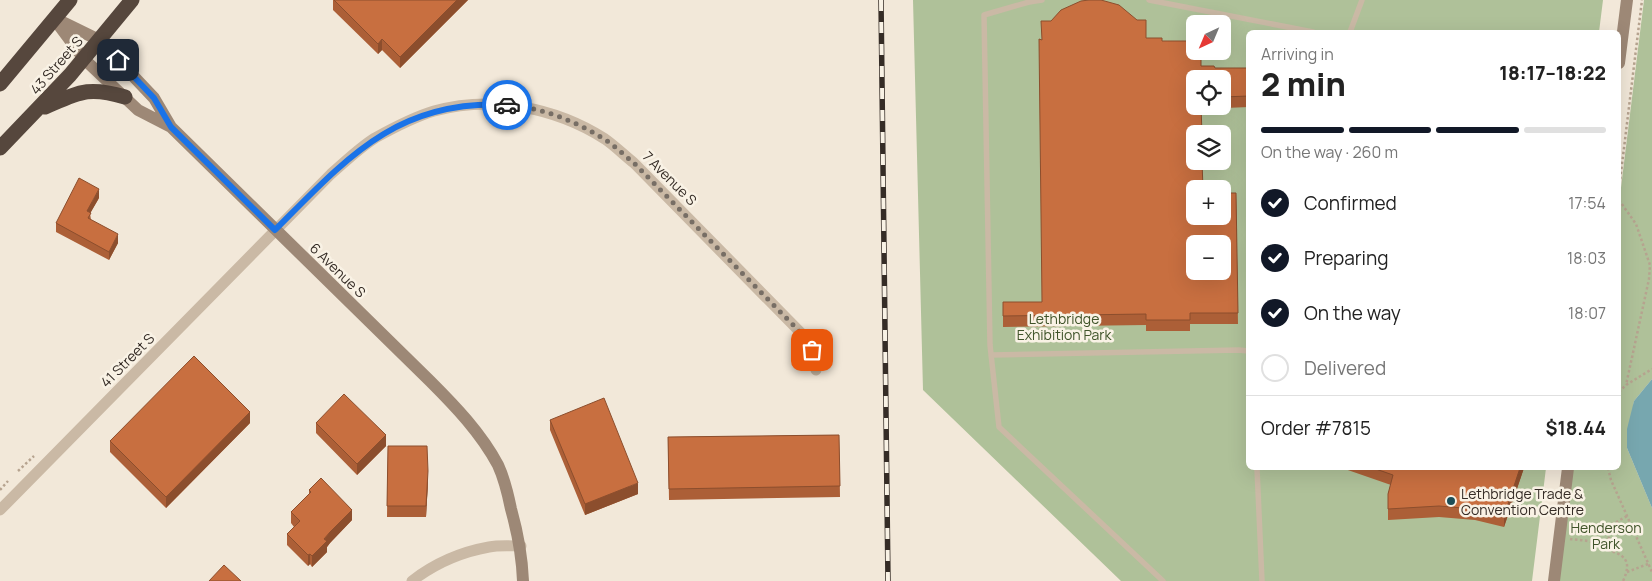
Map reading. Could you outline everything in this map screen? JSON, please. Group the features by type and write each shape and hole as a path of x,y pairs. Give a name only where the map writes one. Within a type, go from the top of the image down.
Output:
{"highway":[{"path":"0,84 70,0"},
{"name":"43 Street S","path":"0,148 37,111 84,59 132,0"},
{"path":"37,111 77,93 96,90 125,97"}],"street":[{"path":"1621,47 1627,0"},
{"name":"6 Avenue S","path":"54,18 100,40 154,98 171,127 436,387 481,437 498,466 508,494 521,546 523,581"},
{"name":"6 Avenue S","path":"54,18 84,59 138,110 171,127"},
{"name":"7 Avenue S","path":"275,230 331,174 352,156 374,139 406,122 434,111 462,106 489,104 513,105 535,109 559,116 597,135 634,163 804,336 812,350 816,370"},
{"name":"41 Street S","path":"0,510 275,230"},
{"path":"1554,581 1568,470"},
{"path":"412,581 446,560 467,552 491,546 521,546"}],"lane":[{"path":"1042,0 1030,1 984,15 991,355 999,427 1163,581"},
{"path":"1149,0 1302,30"},
{"path":"1351,30 1362,0"},
{"path":"991,355 1246,351"},
{"path":"1257,470 1262,581"}],"path":[{"path":"1621,173 1642,0"},
{"path":"1621,203 1636,224 1651,266 1626,384"},
{"path":"1621,390 1626,384 1652,369"},
{"path":"18,472 34,456"},
{"path":"1609,470 1652,572"},
{"path":"0,490 8,481"},
{"path":"1607,549 1611,526 1627,516"},
{"path":"1559,538 1592,542 1602,548 1618,552 1625,558 1627,563 1627,572 1623,581"},
{"path":"1627,572 1648,564"}],"green space":[{"name":"Lethbridge Exhibition Park","path":"913,0 1603,0 1599,30 1246,30 1246,470 1546,470 1532,581 1121,581 923,390"},
{"name":"Henderson Park","path":"1644,0 1652,0 1652,379 1634,401 1627,448 1652,508 1652,581 1554,581 1568,470 1621,470 1621,188"}],"water":[{"path":"1652,379 1652,508 1627,448 1627,429 1634,401"}],"building":[{"path":"334,0 457,0 400,57 382,39 378,44"},
{"path":"1101,0 1119,5 1137,20 1146,20 1146,38 1162,38 1162,41 1186,41 1186,60 1201,60 1201,66 1214,66 1215,68 1246,68 1246,96 1231,97 1231,70 1186,70 1186,115 1201,115 1202,125 1186,125 1186,170 1202,170 1203,180 1186,180 1186,225 1231,225 1231,193 1236,193 1238,313 1190,313 1190,320 1146,320 1146,314 1003,316 1003,302 1042,302 1039,39 1042,40 1041,21 1051,21 1061,10 1081,1"},
{"path":"79,178 99,189 87,211 91,213 88,218 118,234 109,252 56,223"},
{"path":"194,356 250,412 166,497 110,441"},
{"path":"344,394 386,435 357,464 316,423"},
{"path":"604,398 638,483 585,504 550,420"},
{"path":"839,435 840,486 669,489 668,437"},
{"path":"388,446 427,446 426,506 387,506"},
{"name":"Lethbridge Trade & Convention Centre","path":"1379,470 1519,470 1504,516 1475,509 1439,506 1388,509 1388,494 1393,475"},
{"path":"321,478 352,510 330,532 324,539 327,541 312,556 308,555 287,534 300,521 291,512 311,492 309,490"},
{"path":"224,565 241,581 209,581"}],"railway":[{"path":"881,0 888,581"}],"way so far":[{"path":"507,105 535,109 559,116 605,140 634,163 804,336 812,350"}],"place":[{"name":"Lethbridge Trade & Convention Centre","path":"1451,501"}],"route":[{"path":"118,60 154,98 171,127 275,230 331,174 374,139 406,122 434,111 462,106 507,105"}]}
